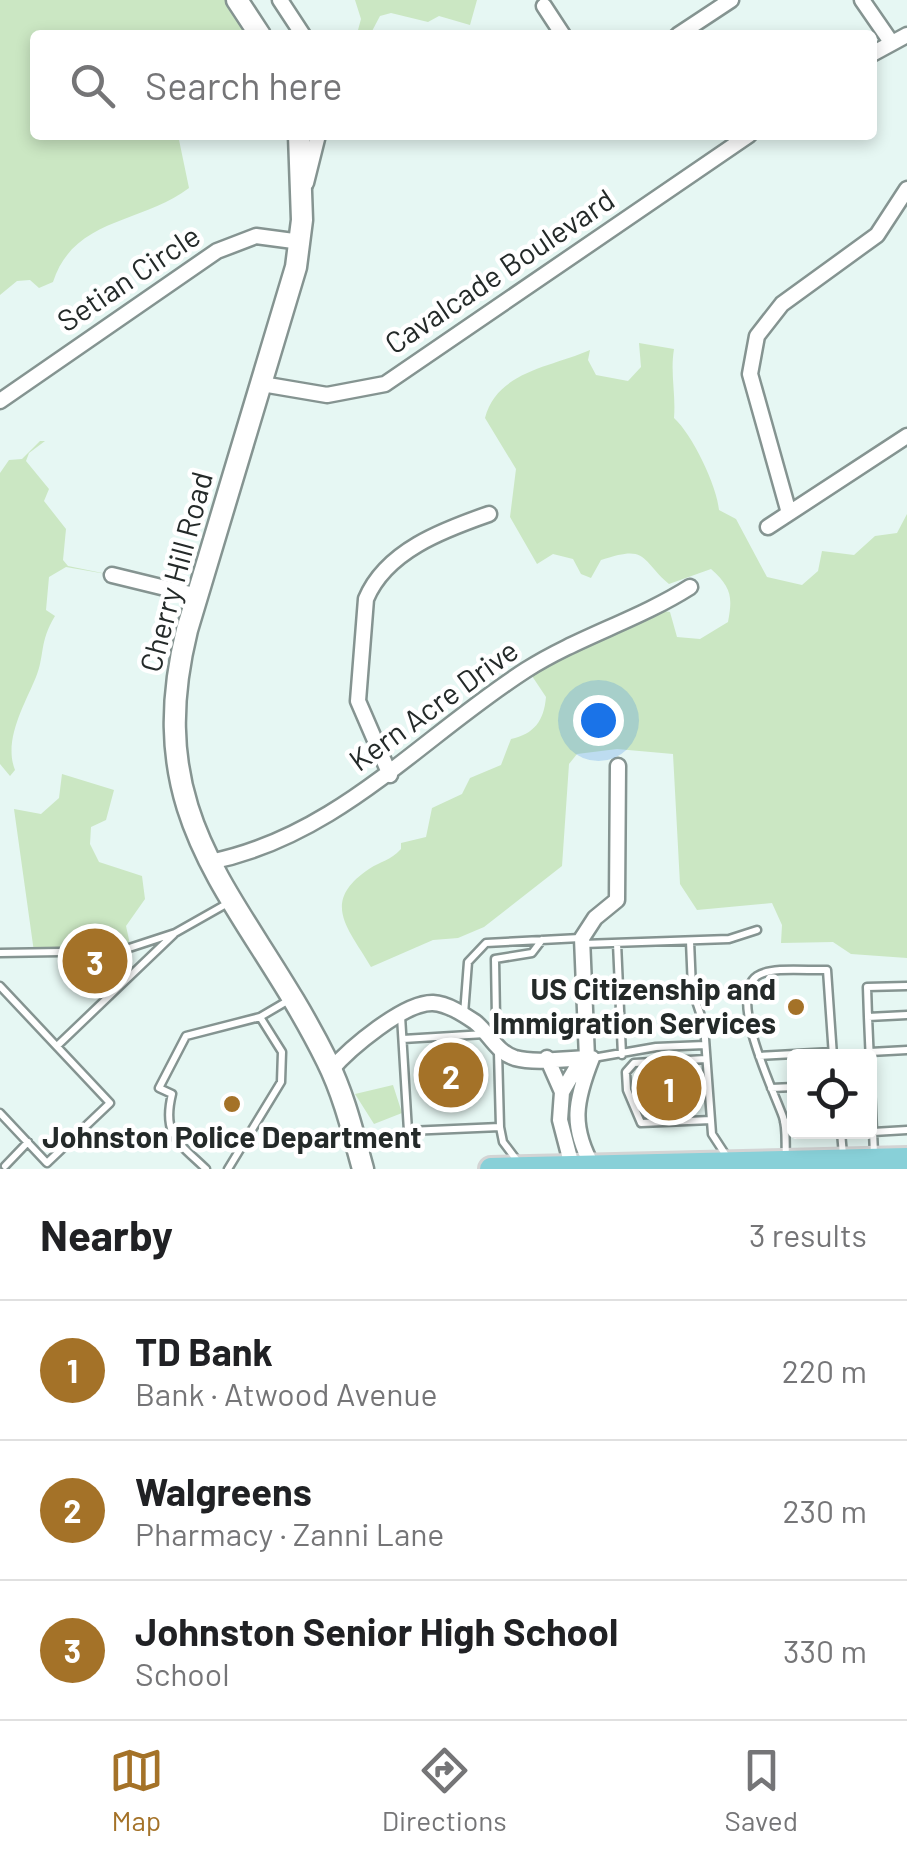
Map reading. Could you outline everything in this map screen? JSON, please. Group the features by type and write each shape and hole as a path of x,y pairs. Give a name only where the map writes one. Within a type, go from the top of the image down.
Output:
{"main road":[{"path":"237,0 257,30"},
{"name":"Cherry Hill Road","path":"299,140 300,242 290,297 198,596 176,679 173,731 183,797 210,862 327,1061 363,1169"},
{"path":"490,1169 843,1161 876,1164 907,1159"}],"street":[{"path":"280,0 300,30"},
{"path":"862,0 891,42"},
{"path":"685,30 724,2"},
{"path":"544,6 560,30"},
{"path":"877,51 907,35"},
{"path":"302,198 317,140"},
{"name":"Cavalcade Boulevard","path":"262,384 327,395 384,384 742,140"},
{"path":"788,513 750,374 757,336 782,304 877,235 907,189"},
{"name":"Setian Circle","path":"0,402 217,251 256,236 300,242"},
{"path":"768,527 907,436"},
{"path":"390,775 358,701 366,599 372,584 399,557 463,522 488,514"},
{"path":"112,574 198,596"},
{"name":"Kern Acre Drive","path":"210,862 259,850 296,834 390,775 525,671 654,610 690,587"},
{"path":"591,1167 574,1117 587,1058 582,941 594,918 617,900 618,766"},
{"path":"327,1061 401,1014 430,1003 464,1016 498,1048 515,1058 587,1058"},
{"path":"547,1058 562,1092 560,1120 591,1167"},
{"path":"562,1092 587,1058"}],"lane":[{"path":"0,953 120,951 175,934 233,901"},
{"path":"464,1016 468,962 486,943 729,940 757,930"},
{"path":"57,1046 175,934"},
{"path":"542,940 532,953 496,960 496,1018 508,1030 586,1028"},
{"path":"690,941 692,989 705,1046 715,1143 733,1164"},
{"path":"616,943 622,1055"},
{"path":"784,1165 784,1122 751,1037 750,984 765,974 827,970 832,1049"},
{"path":"0,986 110,1104 47,1163 0,1113"},
{"path":"870,1049 868,987 907,986"},
{"path":"206,1169 174,1138 166,1120 172,1094 159,1088 186,1036 260,1017 292,998"},
{"path":"401,1014 408,1131 500,1127"},
{"path":"868,1017 907,1015"},
{"path":"228,1169 281,1082 282,1052 260,1017"},
{"path":"402,1039 487,1034"},
{"path":"587,1058 656,1047 705,1046"},
{"path":"498,1048 503,1142 523,1167"},
{"path":"877,1052 907,1050"},
{"path":"759,1056 787,1055"},
{"path":"706,1059 634,1063 626,1072 627,1090 641,1123 711,1120"},
{"path":"771,1088 787,1087"},
{"path":"877,1132 907,1130"},
{"path":"841,1139 843,1161"},
{"path":"874,1139 876,1164"},
{"path":"4,1165 28,1142"}],"green space":[{"path":"0,0 237,0 256,30 30,30 30,140 179,140 189,188 171,200 93,233 76,245 53,282 39,288 30,280 17,281 0,295"},
{"path":"355,0 477,0 470,25 439,16 428,22 391,13 380,16 373,30 358,30 361,19"},
{"path":"639,343 674,349 674,418 702,461 719,510 736,519 767,577 802,585 818,571 822,551 854,555 875,536 897,533 907,514 907,958 851,954 833,942 781,943 782,925 772,903 697,910 680,884 673,754 617,749 577,754 569,764 562,866 484,927 458,938 433,940 371,967 347,928 342,904 345,893 369,869 397,853 401,843 426,837 432,808 462,794 470,778 501,765 511,739 536,725 546,697 528,670 658,610 670,612 677,637 700,639 728,622 729,592 711,569 669,584 642,557 627,553 601,560 591,578 581,574 573,559 553,554 537,564 510,517 516,469 485,418 491,402 513,380 590,350 588,360 596,375 628,381 641,367"},
{"path":"40,441 45,441 29,453 26,461 49,489 44,501 66,529 63,560 68,566 112,575 66,567 49,577 46,610 55,616 13,735 15,770 10,776 0,764 0,473 9,460 22,459"},
{"path":"62,774 114,790 106,820 91,827 90,844 99,862 142,876 145,899 126,926 131,949 34,952 14,809 41,814 59,798"},
{"path":"393,1085 402,1113 374,1124 355,1094"}],"place":[{"name":"Johnston Senior High School","path":"95,961"},
{"name":"US Citizenship and Immigration Services","path":"796,1007"},
{"name":"Walgreens","path":"451,1075"},
{"name":"TD Bank","path":"669,1088"},
{"name":"Johnston Police Department","path":"232,1104"}]}
